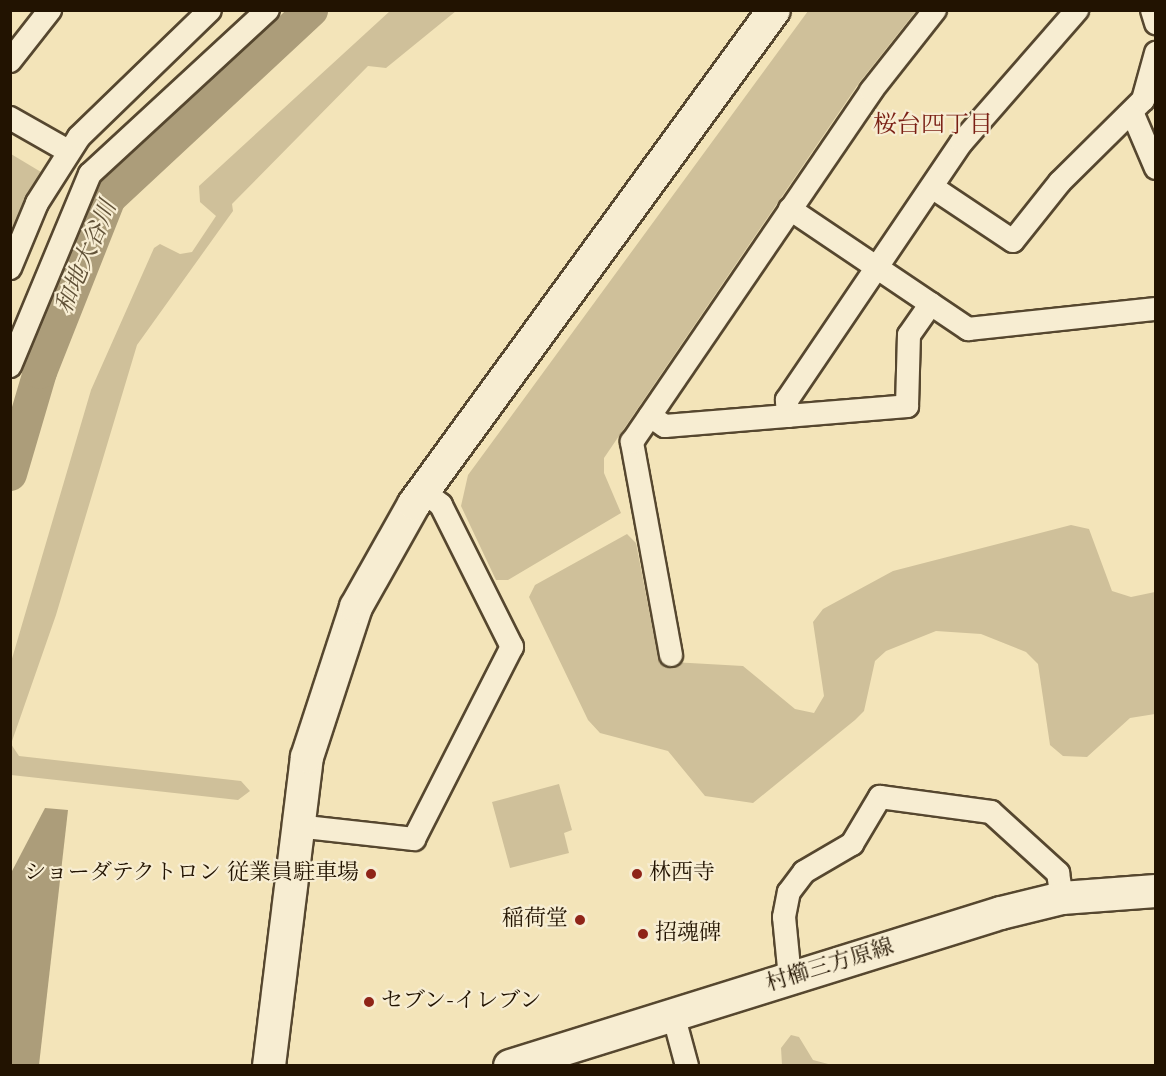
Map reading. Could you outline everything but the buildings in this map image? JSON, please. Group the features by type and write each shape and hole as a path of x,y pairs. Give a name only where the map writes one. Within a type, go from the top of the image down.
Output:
{"street":[{"path":"10,61 50,10"},
{"path":"12,260 37,203 68,151 102,111 210,10"},
{"path":"10,366 90,174 268,10"},
{"path":"269,1065 296,826 313,728 340,644 373,572 423,491 774,10"},
{"path":"671,655 632,442 871,91 935,10"},
{"path":"788,416 787,400 932,187 1009,82 1077,10"},
{"path":"1152,10 1155,23"},
{"path":"932,187 1013,241 1060,182 1143,100 1155,53"},
{"path":"1132,112 1155,168"},
{"path":"10,118 68,151"},
{"path":"790,209 968,329 1155,309"},
{"path":"650,416 665,426 907,406 909,335 931,304"},
{"path":"296,826 414,838 512,647 441,505 423,491"},
{"path":"790,978 784,917 789,892 804,872 852,844 880,797 991,812 1058,873 1062,898"},
{"name":"村櫛三方原線","path":"510,1065 790,978 1062,898 1155,891"},
{"path":"673,1014 687,1065"}],"shaded area":[{"path":"390,11 456,11 386,68 368,66 232,204 233,211 137,345 56,615 11,744 11,662 91,390 154,248 160,244 180,254 192,252 216,216 200,202 199,186"},
{"path":"808,11 916,11 859,83 604,458 604,473 621,513 508,580 496,580 461,506 468,475"},
{"path":"11,154 41,172 11,238"},
{"path":"1071,525 1089,529 1112,591 1131,597 1155,592 1155,714 1130,718 1087,757 1063,756 1050,745 1038,664 1026,652 981,634 936,631 886,651 875,661 864,711 753,803 705,796 668,751 600,733 588,720 529,597 535,585 627,534 636,543 658,657 672,662 743,666 795,709 814,713 824,696 813,622 823,609 893,571"},
{"path":"11,744 19,756 241,781 250,791 238,800 11,775"},
{"path":"559,784 572,830 564,833 569,853 510,868 492,802"},
{"path":"45,808 68,810 39,1065 11,1065 11,873"},
{"path":"791,1035 799,1037 813,1060 832,1065 782,1065 781,1048"}],"waterway":[{"name":"和地大谷川","path":"10,474 40,372 109,198 311,10"},
{"path":"95,191 108,200"}],"place":[{"name":"ショーダテクトロン 従業員駐車場","path":"371,874"},
{"name":"林西寺","path":"637,874"},
{"name":"稲荷堂","path":"580,920"},
{"name":"招魂碑","path":"643,934"},
{"name":"セブン-イレブン","path":"369,1002"}],"district":[{"name":"桜台四丁目","path":"933,127"}]}
